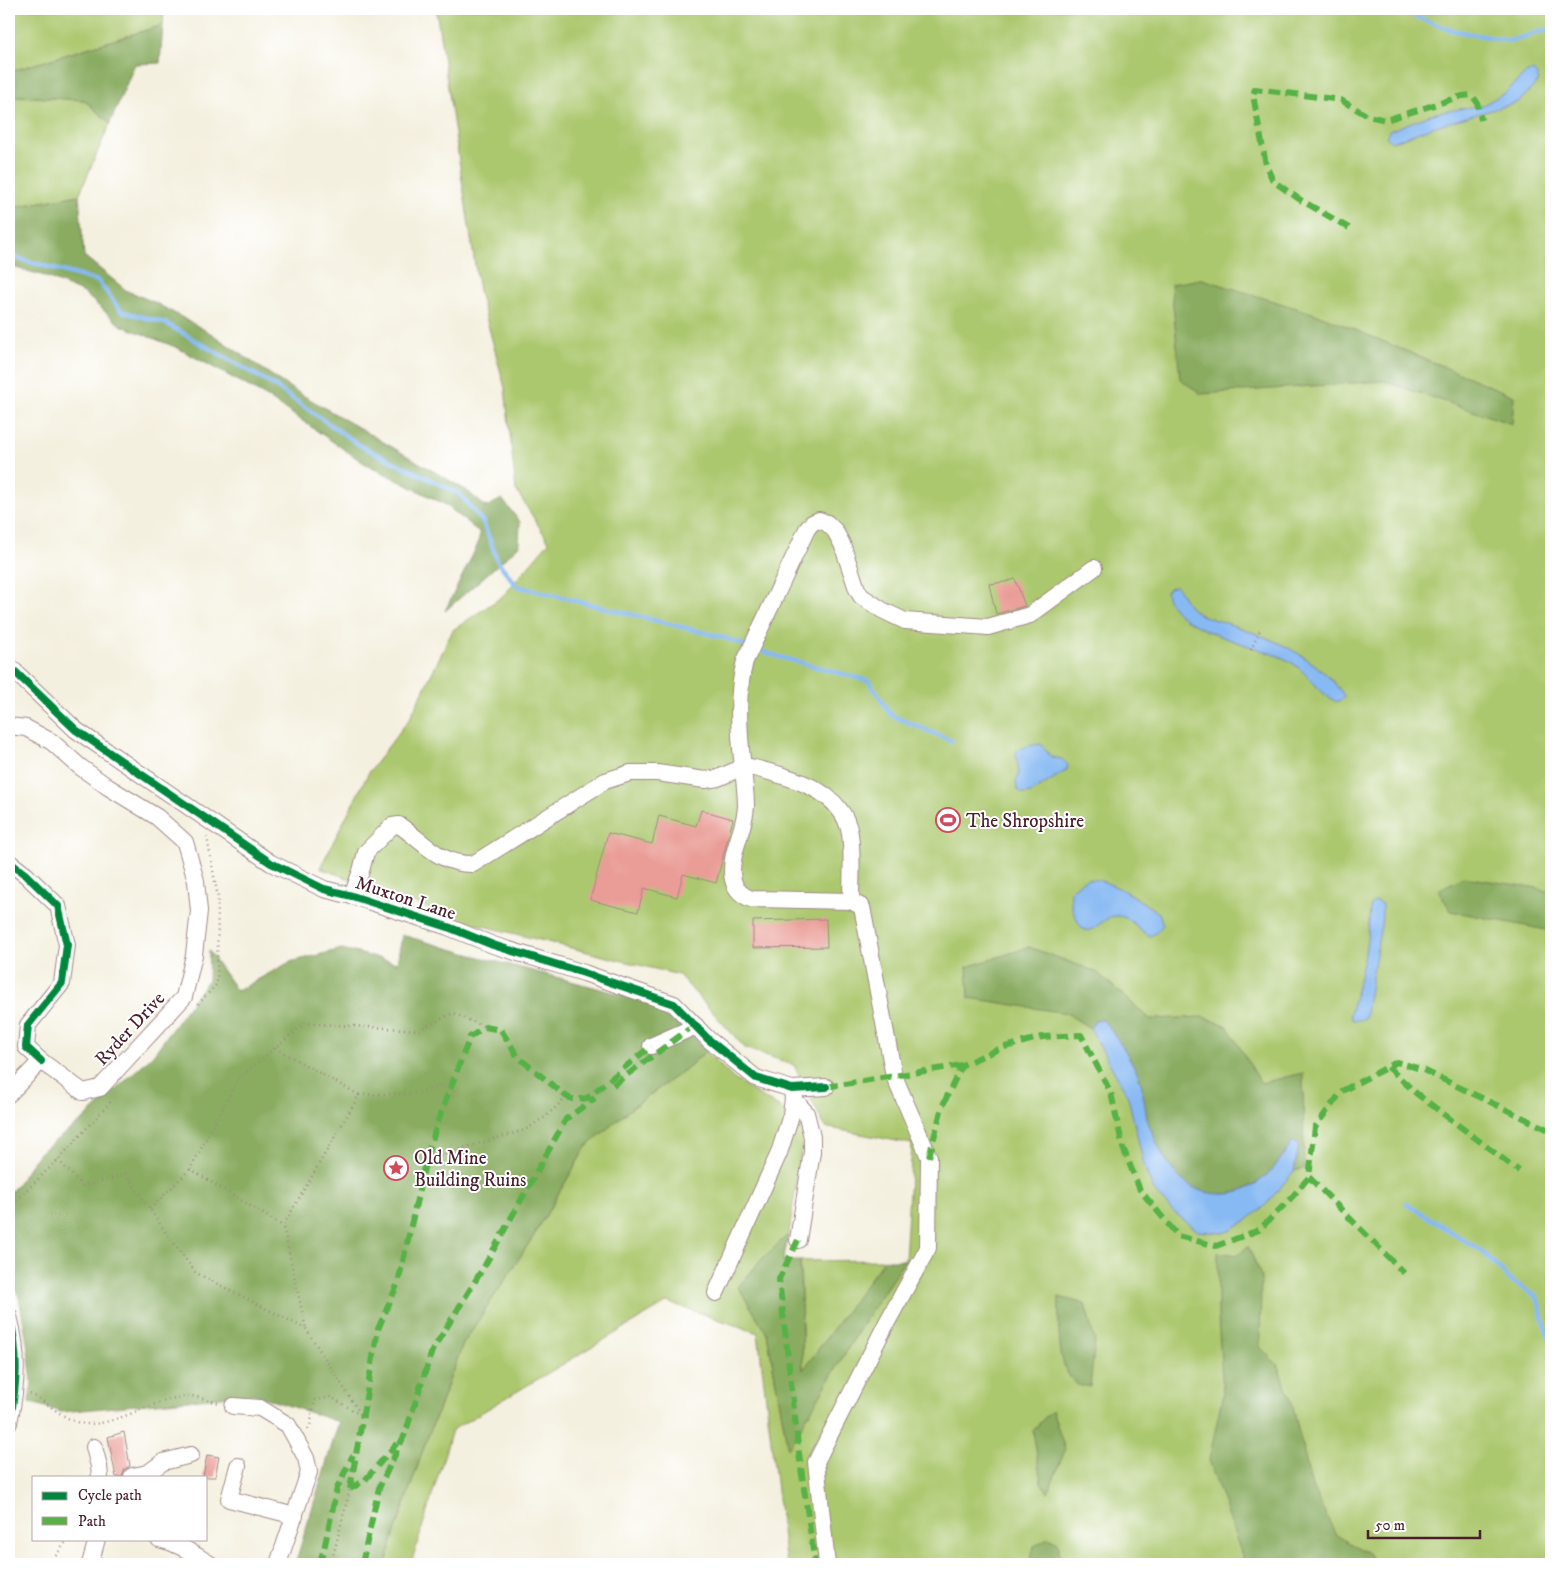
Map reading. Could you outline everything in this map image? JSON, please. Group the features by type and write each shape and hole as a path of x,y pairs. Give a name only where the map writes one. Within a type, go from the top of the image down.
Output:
{"street":[{"path":"827,1564 816,1462 886,1324 928,1248 929,1157 894,1076 862,907 851,901 751,899 741,894 736,887 732,874 734,857 746,808 746,784 740,719 741,677 745,661 807,529 812,523 819,520 827,523 835,531 842,544 861,596 882,610 905,620 988,627 1030,615 1094,568"},
{"name":"Muxton Lane","path":"9,666 76,730 271,863 324,889 352,896 448,927 493,945 584,973 674,1004 708,1039 756,1078 792,1093 826,1087"},
{"name":"Ryder Drive","path":"9,726 26,728 52,742 79,766 108,787 158,817 185,842 196,881 199,912 194,955 184,998 100,1088 83,1092 26,1048 28,1025 62,983 67,945 58,906 26,875 9,862"},
{"path":"352,896 366,852 392,826 399,825 443,858 460,864 473,864 605,781 630,773 657,773 705,780 718,778 743,767 750,767 798,780 825,796 839,810 850,834 851,901"},
{"path":"651,1046 696,1026"},
{"path":"9,1094 41,1061"},
{"path":"792,1093 806,1113 812,1137 798,1240"},
{"path":"716,1293 779,1153 792,1115 792,1093"},
{"path":"9,1316 14,1335 17,1365 9,1423"},
{"path":"232,1406 260,1408 288,1425 306,1458 309,1472 278,1564"},
{"path":"94,1447 100,1476"},
{"path":"132,1476 148,1473 163,1462 192,1456"},
{"path":"238,1466 229,1499 294,1516"},
{"path":"90,1564 97,1540"},
{"path":"163,1540 188,1549 210,1564"}],"path":[{"path":"1251,650 1260,630"},
{"path":"150,1209 190,1170 238,1079 305,1023 419,1030 453,1013 485,1027"},
{"path":"276,1048 359,1095 417,1093 452,1083"},
{"path":"297,1439 310,1426 315,1400 331,1397 362,1416 306,1329 283,1226 359,1095"},
{"path":"426,1159 525,1130 546,1117 566,1098"},
{"path":"58,1160 84,1186 126,1174 196,1272 306,1329"},
{"path":"190,1170 283,1226"},
{"path":"15,1389 46,1403 68,1418 89,1424 106,1421 178,1398 190,1396 232,1406"},
{"path":"331,1564 350,1490"},
{"path":"50,1564 67,1540"}],"green space":[{"path":"9,9 164,9 163,25 9,72"},
{"name":"The Shropshire","path":"436,9 1535,9 1536,12 1537,9 1551,9 1551,1564 786,1564 758,1333 668,1302 452,1430 411,1564 386,1564 423,1450 463,1344 533,1237 586,1147 629,1110 686,1069 706,1051 734,1079 791,1115 804,1130 789,1234 763,1258 738,1287 767,1333 788,1448 866,1318 905,1260 912,1144 825,1127 794,1065 745,1048 679,975 460,920 320,868 369,772 410,718 453,630 503,596 549,542 516,490 505,388 479,291"},
{"path":"163,25 160,63 135,64 110,123 84,100 19,96 9,99 9,72"},
{"path":"9,97 84,100 110,123 79,195 9,208"},
{"path":"79,195 84,256 127,291 154,302 212,334 287,386 466,490 486,507 502,499 520,522 519,546 445,611 478,544 480,533 446,505 364,463 266,396 178,348 120,325 84,293 45,276 9,266 9,208"},
{"path":"1202,279 1322,316 1514,396 1512,424 1383,381 1201,394 1180,379 1171,284"},
{"path":"1463,877 1538,888 1551,893 1551,931 1451,911 1438,890"},
{"path":"402,935 654,1003 699,1042 706,1051 686,1069 629,1110 586,1147 533,1237 463,1344 423,1450 386,1564 295,1564 339,1422 253,1394 61,1412 29,1402 32,1382 27,1342 19,1297 9,1276 9,1190 12,1191 39,1153 83,1120 153,1055 208,980 209,951 237,991 290,962 342,949 397,963"},
{"path":"1029,947 1097,972 1150,1019 1204,1017 1227,1026 1261,1083 1303,1073 1304,1169 1294,1171 1299,1147 1293,1141 1280,1160 1264,1177 1255,1184 1235,1193 1210,1194 1197,1190 1178,1177 1163,1157 1148,1124 1141,1087 1135,1068 1103,1020 1096,1020 1090,1028 1066,1013 969,998 967,967"},
{"path":"789,1234 783,1261 800,1261 803,1370 884,1260 905,1260 866,1318 788,1449 767,1333 738,1287 763,1258"},
{"path":"1248,1246 1261,1276 1260,1347 1277,1364 1292,1403 1312,1487 1336,1535 1368,1553 1375,1564 1245,1564 1209,1460 1223,1393 1218,1317 1218,1252 1238,1255"},
{"path":"884,1260 803,1371 800,1261"},
{"path":"1059,1297 1085,1304 1095,1341 1090,1387 1078,1384 1065,1369 1060,1344"},
{"path":"1052,1410 1065,1450 1048,1493 1041,1482 1033,1430"},
{"path":"1048,1538 1058,1542 1061,1564 1029,1564 1034,1546"}],"water":[{"path":"1533,71 1539,81 1519,102 1436,126 1392,142 1386,137 1391,130 1436,113 1483,105 1506,92 1527,72"},
{"path":"1175,586 1190,607 1201,615 1261,635 1299,654 1332,680 1345,697 1337,702 1325,694 1291,662 1219,636 1183,617 1172,606 1166,592 1169,588"},
{"path":"1041,744 1051,757 1062,759 1068,765 1067,770 1031,793 1023,794 1017,789 1016,782 1019,773 1016,752 1024,747"},
{"path":"1087,879 1106,882 1134,897 1159,913 1163,925 1150,936 1126,918 1117,916 1111,917 1090,930 1081,927 1072,906 1071,890"},
{"path":"1377,901 1382,904 1382,919 1365,1018 1352,1020 1350,1014 1368,936 1370,908 1372,903"},
{"path":"1096,1020 1103,1020 1131,1060 1140,1080 1148,1122 1162,1154 1175,1173 1191,1186 1211,1193 1224,1194 1246,1189 1256,1184 1273,1169 1293,1141 1299,1146 1294,1171 1265,1206 1246,1221 1223,1233 1198,1231 1171,1210 1153,1189 1145,1169 1128,1097 1090,1028"}],"building":[{"path":"1015,579 1025,606 996,614 989,584"},
{"path":"701,810 733,819 716,883 683,874 677,897 644,888 638,912 590,900 608,833 652,844 659,816 696,826"},
{"path":"826,919 827,947 753,948 753,921"},
{"path":"124,1432 130,1466 125,1469 122,1476 116,1476 108,1437"},
{"path":"207,1455 219,1457 215,1477 203,1476"}],"waterway":[{"path":"1396,9 1451,30 1510,41 1551,29"},
{"path":"9,256 98,281 121,311 165,323 270,383 361,446 460,494 483,522 498,562 517,586 722,637 776,656 869,681 891,715 952,741"},
{"path":"1406,1203 1484,1253 1510,1280 1537,1297 1547,1332 1551,1339"}],"marked path":[{"path":"1349,228 1299,199 1273,181 1266,165 1253,95 1255,89 1341,100 1368,116 1386,120 1462,96 1472,95 1477,102 1481,120"},
{"path":"350,1489 378,1329 398,1283 426,1159 441,1112 470,1037 485,1027 501,1030 518,1057 567,1097 575,1100 587,1098 651,1046"},
{"path":"613,1085 689,1029"},
{"path":"929,1157 942,1107 962,1065 1001,1048 1042,1037 1081,1035 1111,1093 1123,1148 1140,1190 1178,1236 1216,1246 1259,1230 1292,1197 1309,1177 1315,1127 1342,1091 1397,1062 1421,1069 1551,1131"},
{"path":"826,1087 962,1065"},
{"path":"1388,1067 1417,1094 1519,1171"},
{"path":"362,1564 379,1488 405,1434 432,1351 485,1265 566,1119 595,1098"},
{"path":"1309,1177 1404,1273"},
{"path":"798,1240 779,1279 799,1454 815,1564"},
{"path":"350,1489 365,1480 398,1442"},
{"path":"319,1564 337,1488 353,1455"}],"cycle path":[{"path":"9,666 76,730 271,863 324,889 352,896 448,927 493,945 584,973 674,1004 708,1039 756,1078 792,1089 826,1087"},
{"path":"9,862 26,875 58,906 67,945 62,983 28,1025 26,1047 41,1061"},
{"path":"9,1316 16,1356 14,1395 9,1423"}],"place":[{"name":"The Shropshire","path":"948,820"},
{"name":"Old Mine Building Ruins","path":"396,1168"}]}
